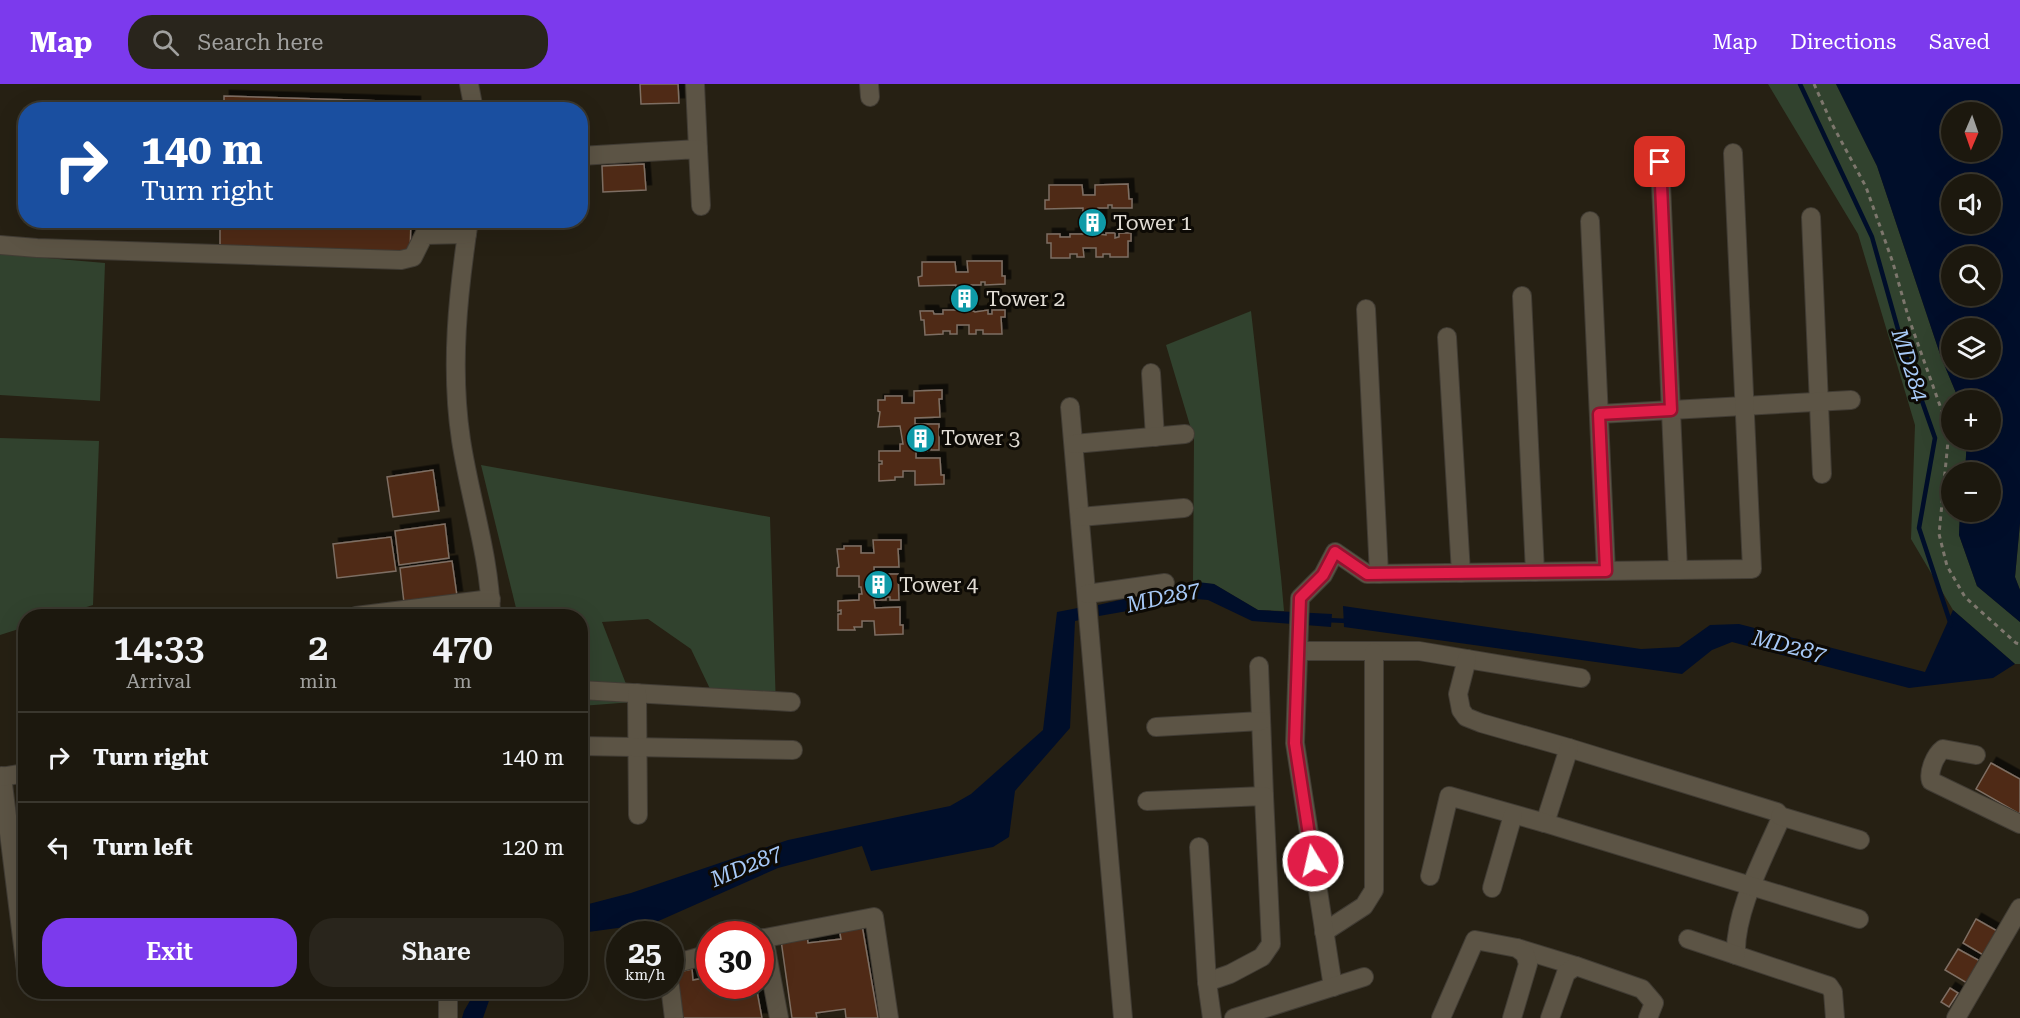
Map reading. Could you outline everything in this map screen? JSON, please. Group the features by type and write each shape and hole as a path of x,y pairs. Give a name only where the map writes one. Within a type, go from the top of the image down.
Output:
{"street":[{"path":"469,84 472,102"},
{"path":"695,84 701,206"},
{"path":"588,156 698,149"},
{"path":"1333,987 1295,743 1300,598 1323,575 1335,552 1367,574 1752,569 1733,153"},
{"path":"1660,162 1678,570"},
{"path":"1811,217 1822,474"},
{"path":"1590,221 1606,571"},
{"path":"0,245 401,260 413,257 423,236 463,228"},
{"path":"468,228 458,296 456,364 461,439 491,586 491,608 474,609"},
{"path":"1522,296 1535,572"},
{"path":"1366,309 1379,574"},
{"path":"1448,337 1461,573"},
{"path":"1151,373 1155,437"},
{"path":"1599,414 1851,400"},
{"path":"1070,406 1123,1018"},
{"path":"1074,444 1185,434"},
{"path":"1080,517 1184,508"},
{"path":"1087,594 1165,583"},
{"path":"1299,644 1374,652 1419,651 1581,678"},
{"path":"1324,932 1364,906 1374,890 1374,652"},
{"path":"1467,659 1458,694 1461,710 1466,717 1773,810 1780,816 1860,840"},
{"path":"1207,982 1230,974 1262,957 1271,944 1259,666"},
{"path":"588,690 791,702"},
{"path":"637,693 638,815"},
{"path":"1156,727 1261,721"},
{"path":"588,746 793,750"},
{"path":"1545,823 1569,748"},
{"path":"1976,755 1943,749 1939,752 1931,771 1931,781 2020,824"},
{"path":"18,774 1,776 18,908"},
{"path":"1148,801 1264,796"},
{"path":"1430,876 1449,796 1859,919"},
{"path":"1492,888 1513,815"},
{"path":"1736,955 1737,932 1751,886 1780,816"},
{"path":"1199,847 1207,982 1212,1018"},
{"path":"1956,1018 2020,908"},
{"path":"774,936 874,917 889,1018"},
{"path":"1689,939 1829,986 1833,992 1835,1018"},
{"path":"1441,1018 1475,940 1517,948 1642,989 1654,1003 1648,1018"},
{"path":"1512,1018 1528,964 1525,954 1517,948"},
{"path":"1550,1018 1566,973 1576,966"},
{"path":"1234,1018 1364,977"},
{"path":"774,994 779,1018"},
{"path":"448,999 448,1018"},
{"path":"672,999 674,1018"}],"path":[{"path":"1814,84 1832,124 1866,187 1949,431 1939,534 1947,566 1965,597 2016,643 2020,644"}],"green space":[{"path":"1768,84 1836,84 1877,166 1941,357 1941,378 1950,378 1955,390 1941,390 1941,450 1966,450 1966,462 1941,462 1941,522 1960,522 1959,535 1977,586 2020,622 2020,664 2015,664 1953,610 1911,539 1915,425 1858,234"},
{"path":"0,254 105,263 100,401 0,395"},
{"path":"1251,311 1284,611 1258,610 1214,584 1193,583 1194,439 1166,345"},
{"path":"0,438 99,441 93,605 80,609 18,609 18,629 0,635"},
{"path":"481,465 770,517 776,708 711,691 691,649 648,619 602,622 633,702 588,705 588,609 516,608"},
{"path":"2020,523 2020,590 2015,577"}],"water":[{"path":"1836,84 2020,84 2020,523 2015,577 2020,590 2020,622 1977,586 1959,535 1960,522 2001,522 2001,462 1966,462 1966,450 2001,450 2001,390 1955,390 1950,378 2001,378 2001,318 1941,318 1941,357 1877,166"},
{"path":"1198,582 1214,584 1258,610 1332,614 1331,627 1252,621 1208,600 1196,599 1099,616 1098,605"},
{"path":"1343,606 1641,649 1679,647 1710,625 1739,624 1925,672 1953,610 2015,664 1993,678 1909,688 1732,642 1712,650 1682,674 1344,627"},
{"path":"1083,607 1084,619 1075,621 1070,728 1015,791 1009,837 993,847 871,871 862,846 778,868 659,921 606,921 606,930 588,932 588,904 631,893 788,840 950,806 971,794 1043,730 1057,612"},
{"path":"471,999 490,999 483,1018 462,1018"}],"building":[{"path":"640,84 678,84 679,103 641,104"},
{"path":"224,96 415,102 224,102"},
{"path":"644,164 646,190 603,192 602,166"},
{"name":"Tower 1","path":"1128,184 1132,208 1112,208 1112,205 1108,205 1108,208 1098,208 1098,215 1101,215 1101,228 1098,228 1098,234 1115,233 1115,238 1119,237 1119,233 1131,233 1131,241 1128,241 1128,257 1110,257 1110,254 1103,254 1103,257 1096,257 1096,248 1083,248 1084,257 1070,254 1070,258 1051,258 1051,243 1047,243 1047,234 1070,237 1070,234 1083,234 1083,218 1090,218 1090,213 1083,214 1083,208 1045,209 1045,200 1049,200 1049,185 1082,185 1083,195 1095,195 1095,185"},
{"path":"220,228 411,228 410,253 220,248"},
{"name":"Tower 2","path":"967,261 1002,261 1002,276 1005,276 1005,284 985,285 985,282 981,282 981,285 971,285 971,292 974,292 974,304 971,304 971,310 975,312 988,310 988,314 992,314 992,310 1005,310 1005,317 1001,317 1002,334 983,334 983,330 976,330 976,334 969,334 969,325 957,325 957,334 943,331 943,334 925,335 924,320 921,320 920,311 943,314 943,310 956,310 956,295 964,295 963,290 956,290 956,285 919,286 918,277 922,276 922,262 955,262 956,272 968,272"},
{"name":"Tower 3","path":"942,390 942,399 939,399 940,417 915,418 915,424 939,424 939,450 927,448 927,451 916,451 916,458 940,458 944,484 915,485 915,471 903,471 903,477 895,477 895,480 879,481 879,464 882,464 882,461 879,461 879,451 900,451 900,444 903,444 900,426 878,427 880,412 878,411 878,400 885,400 885,396 902,396 902,403 914,403 914,391"},
{"path":"433,470 439,511 393,517 387,477"},
{"path":"445,524 449,558 399,565 395,531"},
{"path":"391,537 396,571 337,578 333,544"},
{"name":"Tower 4","path":"873,540 901,540 901,549 898,549 899,567 874,567 874,574 898,574 899,600 890,600 890,597 886,597 886,600 874,600 875,608 900,607 900,625 903,625 903,634 875,635 874,621 862,621 862,627 854,627 855,630 838,630 838,614 841,614 841,610 838,611 838,601 859,600 859,594 862,594 861,587 859,587 859,576 837,576 839,567 837,549 844,549 844,546 861,546 861,553 874,553"},
{"path":"452,561 457,596 404,603 400,568"},
{"path":"1991,763 2020,779 2020,814 1976,789"},
{"path":"1976,919 1999,932 1985,956 1963,943"},
{"path":"862,925 878,1018 846,1018 845,1009 816,1013 817,1018 792,1018 781,940 807,935 808,943 841,939 839,928"},
{"path":"1958,949 1980,961 1967,983 1945,970"},
{"path":"692,969 693,980 696,979 696,999 758,999 762,1018 677,1018 674,999 684,999 684,971"},
{"path":"1950,988 1958,993 1949,1007 1941,1002"}],"waterway":[{"name":"MD284","path":"1800,84 1872,237 1903,347 1935,438 1919,528 1951,625"},
{"name":"MD287","path":"1326,620 1348,621"}],"place":[{"name":"Tower 1","path":"1092,223"},
{"name":"Tower 2","path":"965,299"},
{"name":"Tower 3","path":"920,438"},
{"name":"Tower 4","path":"878,585"}],"route":[{"path":"1313,861 1295,743 1300,598 1323,575 1335,552 1367,574 1606,571 1599,414 1671,410 1660,162"}]}
